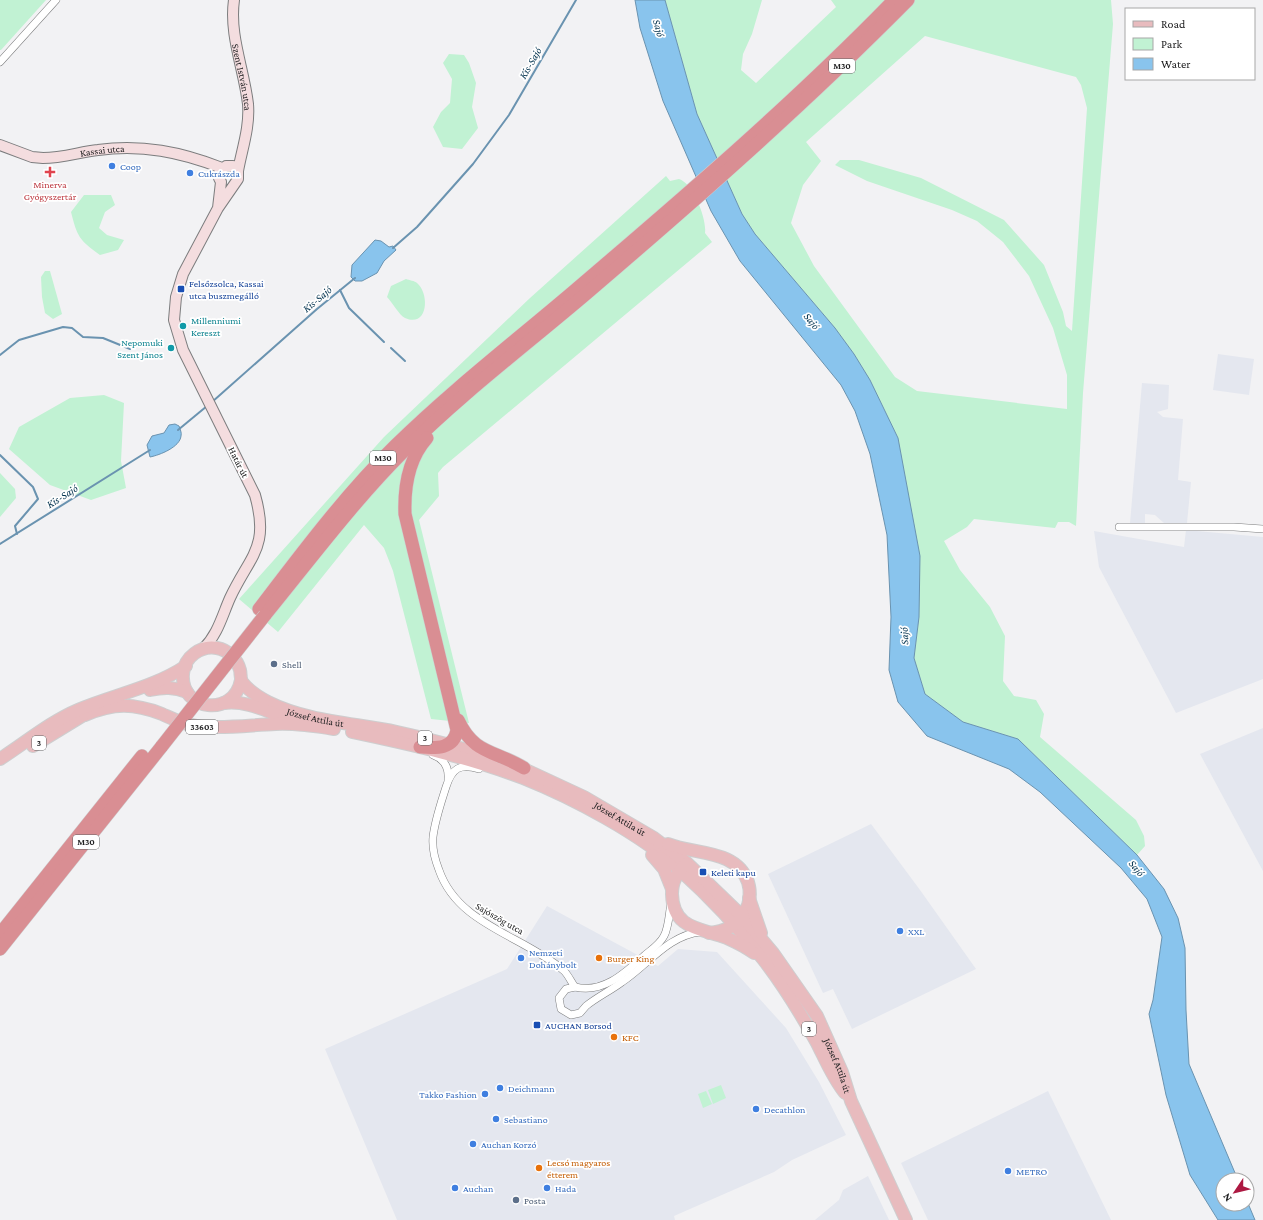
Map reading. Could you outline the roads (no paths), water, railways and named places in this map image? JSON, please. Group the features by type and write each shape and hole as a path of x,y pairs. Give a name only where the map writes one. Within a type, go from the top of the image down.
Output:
{"highway":[{"name":"M30","path":"772,125 894,0"},
{"name":"M30","path":"262,612 404,451 686,202 908,0"},
{"name":"M30","path":"0,949 262,612 326,524 370,472 395,446 442,403 686,202"},
{"path":"420,747 439,748 453,741 456,734 454,714 407,526 404,502 410,469 418,450 458,402"},
{"path":"454,714 464,733 474,744 523,773"},
{"name":"M30","path":"0,934 159,743"},
{"path":"0,930 10,921"}],"main road":[{"name":"Szent István utca","path":"226,173 241,154 248,120 248,103 233,22 234,0"},
{"name":"Kassai utca","path":"0,145 32,157 43,158 55,158 97,150 132,148 159,149 204,161 226,173"},
{"name":"Határ út","path":"203,648 212,639 219,627 230,597 249,566 259,542 260,515 255,495 189,363 180,342 174,320 176,297 183,274 218,208 238,179 226,173"},
{"path":"226,173 226,186 233,185"},
{"path":"218,208 226,173"},
{"path":"219,627 220,639 231,655"},
{"path":"203,648 219,649 231,655"},
{"name":"3","path":"0,759 53,724 76,711 155,683 186,666 192,656 203,648"},
{"name":"3","path":"231,655 239,666 241,680"},
{"path":"186,666 183,680 187,692"},
{"path":"224,703 236,693 241,680"},
{"name":"József Attila út","path":"241,680 249,690 269,702 292,711 324,719 396,732 448,744 584,797 654,838 738,921 768,956 800,1013 833,1078 851,1101 906,1220"},
{"name":"3","path":"0,769 85,715 106,704 150,690 170,687 187,692 192,698 204,704 212,706 238,701 306,725"},
{"name":"33603","path":"101,708 117,705 135,706 195,726 227,727 277,724 306,725"},
{"name":"3","path":"85,715 101,708"},
{"name":"József Attila út","path":"306,725 386,739 523,773 651,846 683,866"},
{"path":"620,828 657,859 668,878 674,909 681,920 693,929 727,938 768,956"},
{"path":"654,838 681,849 725,858 738,866 746,878 749,898 768,956"},
{"path":"672,894 675,876 683,866 697,857 710,855"},
{"path":"706,932 721,932 738,921 749,898"}],"street":[{"path":"0,62 56,0"},
{"path":"1119,527 1234,528 1263,530"},
{"path":"386,739 393,744 439,758 447,766 448,779"},
{"path":"448,779 456,770 468,766 513,778 523,773"},
{"name":"Sajószög utca","path":"448,779 436,821 433,839 437,863 446,887 454,898 469,912 508,934 564,970 578,988"},
{"path":"672,894 666,934 659,943 621,976 603,986 566,989 559,995 558,1000 563,1012 571,1015 576,1015 582,1012 586,1006 636,972 677,938 690,933 706,932"},
{"path":"555,964 566,981 566,989"},
{"path":"578,988 585,996 586,1006"}],"water":[{"name":"Sajó","path":"635,0 665,0 697,114 742,214 755,234 835,328 854,354 870,380 898,438 920,556 919,617 914,658 925,694 963,722 1018,739 1137,855 1164,889 1178,918 1185,948 1189,1064 1235,1172 1215,1172 1215,1212 1252,1212 1255,1220 1218,1220 1190,1175 1166,1095 1149,1014 1153,1000 1162,937 1147,899 1121,868 1040,792 1009,769 927,736 898,702 889,670 891,617 887,535 870,454 855,411 841,385 740,261 711,211 663,101 640,28"},
{"path":"375,240 381,241 389,247 393,246 396,250 384,261 377,273 362,281 355,281 351,277 352,265"},
{"path":"175,424 179,426 181,434 180,440 177,444 164,452 150,457 147,445 152,436 164,433 169,425"}],"waterway":[{"name":"Kis-Sajó","path":"393,248 417,227 473,164 509,115 576,0"},
{"name":"Kis-Sajó","path":"212,402 317,309 355,278"},
{"path":"340,290 349,308 384,342"},
{"path":"0,355 19,340 63,327 72,328 83,337 103,338 130,349"},
{"path":"391,348 405,361"},
{"name":"Kis-Sajó","path":"178,430 207,406"},
{"name":"Kis-Sajó","path":"0,544 150,450"},
{"path":"0,455 33,487 38,499 15,526 17,534"}],"place":[{"name":"Coop","path":"112,166"},
{"name":"Minerva Gyógyszertár","path":"50,172"},
{"name":"Cukrászda","path":"190,173"},
{"name":"Felsőzsolca, Kassai utca buszmegálló","path":"181,289"},
{"name":"Millenniumi Kereszt","path":"183,326"},
{"name":"Nepomuki Szent János","path":"171,348"},
{"name":"Shell","path":"274,664"},
{"name":"Keleti kapu","path":"703,872"},
{"name":"XXL","path":"900,931"},
{"name":"Nemzeti Dohánybolt","path":"521,958"},
{"name":"Burger King","path":"599,958"},
{"name":"AUCHAN Borsod","path":"537,1025"},
{"name":"KFC","path":"614,1037"},
{"name":"Deichmann","path":"500,1088"},
{"name":"Takko Fashion","path":"485,1094"},
{"name":"Decathlon","path":"756,1109"},
{"name":"Sebastiano","path":"496,1119"},
{"name":"Auchan Korzó","path":"473,1144"},
{"name":"Lecsó magyaros étterem","path":"539,1168"},
{"name":"METRO","path":"1008,1171"},
{"name":"Auchan","path":"455,1188"},
{"name":"Hada","path":"547,1188"},
{"name":"Posta","path":"516,1200"}]}
